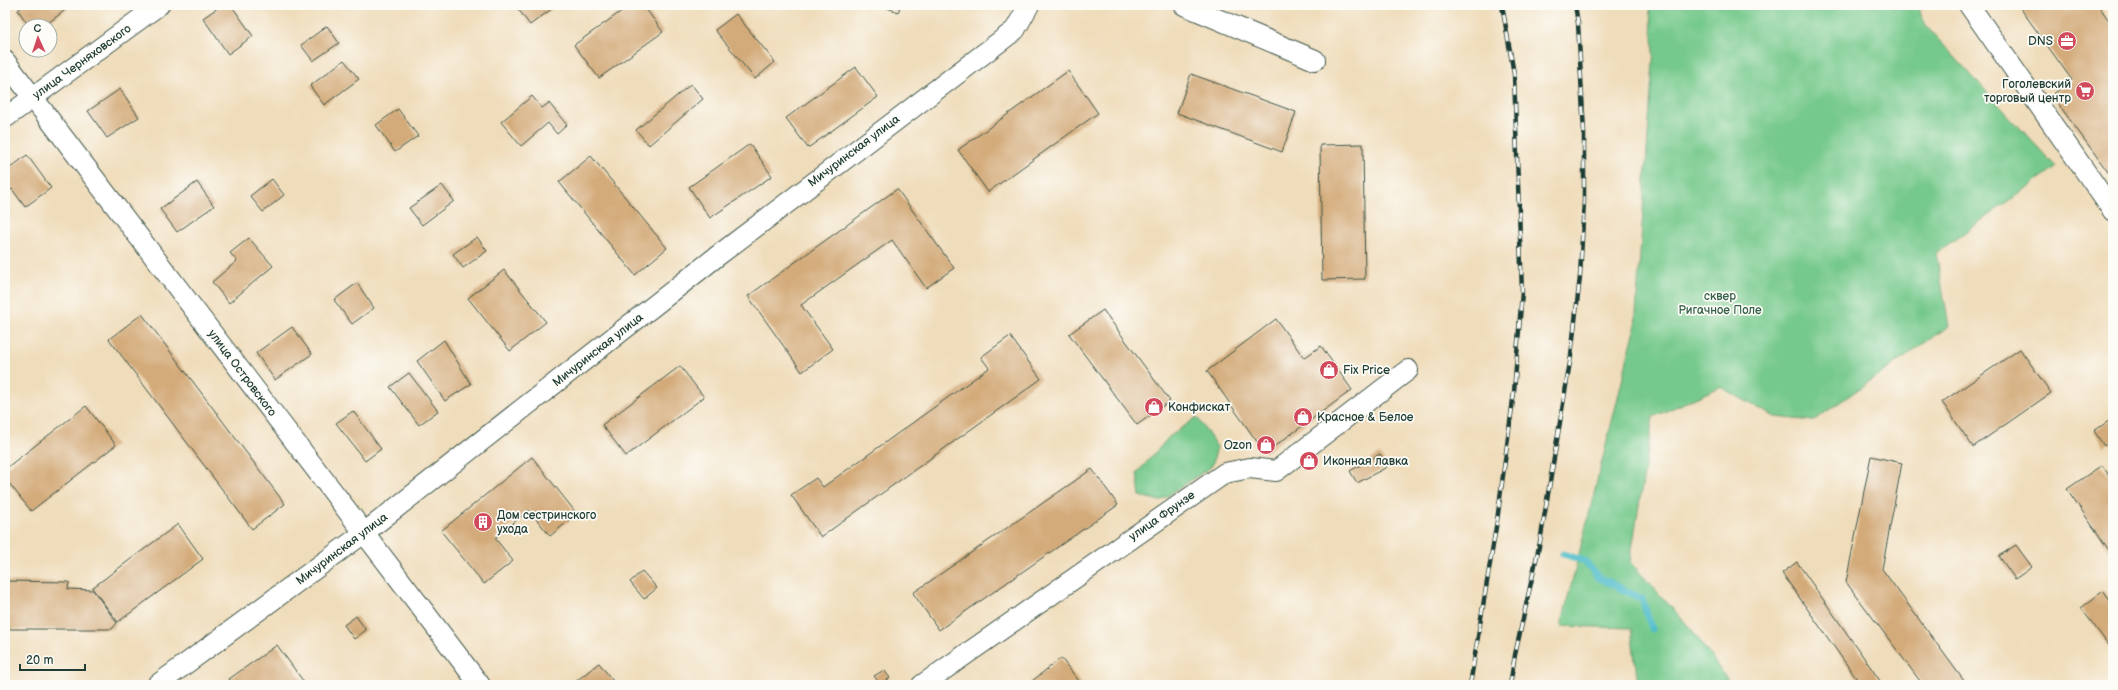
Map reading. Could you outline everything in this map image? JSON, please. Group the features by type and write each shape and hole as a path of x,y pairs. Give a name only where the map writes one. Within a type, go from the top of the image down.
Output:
{"street":[{"name":"улица Черняховского","path":"5,118 159,5"},
{"name":"Мичуринская улица","path":"157,685 364,533 716,257 1015,30 1029,5"},
{"path":"1184,5 1315,60"},
{"path":"1969,5 2113,211"},
{"name":"улица Островского","path":"5,61 480,685"},
{"name":"улица Фрунзе","path":"922,685 1225,473 1250,468 1276,471 1408,370"}],"green space":[{"name":"сквер Ригачное Поле","path":"1649,5 1916,5 1927,27 2056,167 1936,253 1949,326 1813,421 1775,417 1720,387 1653,417 1630,562 1692,630 1731,685 1638,685 1631,628 1561,626 1635,329 1654,47"},
{"path":"1197,417 1217,447 1212,466 1160,501 1140,496 1137,473 1169,437"}],"building":[{"path":"25,5 72,5 55,18 24,18 18,10"},
{"path":"222,5 231,5 253,36 228,54 203,18"},
{"path":"515,5 557,5 530,25"},
{"path":"630,5 643,5 663,32 599,78 574,45"},
{"path":"879,5 901,5 898,12"},
{"name":"Гоголевский торговый центр","path":"2018,5 2098,5 2113,26 2113,179 2052,95 2072,80"},
{"path":"736,14 775,62 755,79 715,30"},
{"path":"327,26 339,43 313,61 301,45"},
{"path":"344,60 359,79 324,105 310,86"},
{"path":"856,67 878,97 808,148 786,118"},
{"path":"1068,71 1098,113 988,192 958,150"},
{"path":"1191,74 1296,112 1282,152 1177,113"},
{"path":"691,84 703,99 649,145 636,130"},
{"path":"120,89 139,117 107,138 88,111"},
{"path":"532,96 542,108 549,103 567,125 557,134 548,123 521,146 501,122"},
{"path":"398,109 418,136 395,152 376,125"},
{"path":"750,144 772,176 710,218 689,187"},
{"path":"1363,144 1365,279 1322,280 1320,145"},
{"path":"27,155 51,188 25,207 12,189 9,191 5,186 5,172"},
{"path":"591,156 667,248 635,275 559,182"},
{"path":"272,179 284,195 263,212 250,196"},
{"path":"197,182 214,206 177,232 160,209"},
{"path":"442,185 454,201 422,225 409,208"},
{"path":"897,189 954,268 926,288 892,240 801,305 833,349 802,372 748,296"},
{"path":"477,237 487,251 463,268 453,254"},
{"path":"249,238 273,266 229,303 212,282 237,261 230,253"},
{"path":"504,270 546,322 510,351 468,298"},
{"path":"357,283 374,308 352,324 334,300"},
{"path":"1103,310 1170,401 1137,425 1069,334"},
{"path":"142,314 285,504 252,529 109,339"},
{"path":"1276,319 1304,358 1321,346 1352,390 1265,453 1207,371"},
{"path":"292,327 312,354 275,380 256,353"},
{"path":"1010,336 1041,379 821,537 791,495 816,478 823,487 989,368 981,357"},
{"path":"444,340 471,384 445,401 417,361"},
{"path":"2020,349 2051,393 1973,447 1942,402"},
{"path":"680,366 704,397 626,456 602,425"},
{"path":"409,373 438,411 419,425 390,387"},
{"path":"86,406 116,445 31,511 5,478 5,469"},
{"path":"353,411 381,449 365,461 336,423"},
{"path":"2113,418 2113,440 2104,446 2094,431"},
{"path":"1380,454 1387,467 1357,483 1350,471"},
{"name":"Иконная лавка","path":"1310,455 1314,462 1308,466 1304,460"},
{"path":"1871,456 1902,463 1882,569 1967,685 1923,685 1846,582"},
{"name":"Дом сестринского ухода","path":"532,457 577,514 550,536 529,510 495,538 513,561 484,584 441,531"},
{"path":"2102,465 2113,481 2113,556 2067,489"},
{"path":"1092,469 1118,505 939,630 913,593"},
{"path":"178,524 203,559 118,622 92,588"},
{"path":"2016,545 2032,567 2015,579 1999,556"},
{"path":"1797,562 1883,685 1861,685 1782,573"},
{"path":"642,571 657,588 644,599 630,582"},
{"path":"5,581 69,582 68,589 93,590 117,623 112,629 5,629"},
{"path":"2103,591 2113,605 2113,651 2081,608"},
{"path":"356,616 366,630 354,639 344,625"},
{"path":"277,645 306,685 233,685 229,679"},
{"path":"1061,658 1082,685 1027,685"},
{"path":"599,663 616,685 571,685"},
{"path":"884,670 890,678 880,684 874,676"}],"waterway":[{"path":"1563,554 1585,561 1598,577 1642,599 1652,629"}],"railway":[{"path":"1470,685 1497,521 1514,392 1522,292 1514,74 1502,5"},
{"path":"1510,685 1515,655 1540,542 1571,356 1580,277 1584,201 1584,132 1578,23 1575,5"}],"place":[{"name":"DNS","path":"2067,41"},
{"name":"Гоголевский торговый центр","path":"2085,91"},
{"name":"Fix Price","path":"1329,370"},
{"name":"Конфискат","path":"1154,407"},
{"name":"Красное & Белое","path":"1303,417"},
{"name":"Ozon","path":"1266,445"},
{"name":"Иконная лавка","path":"1309,461"},
{"name":"Дом сестринского ухода","path":"483,522"}]}
